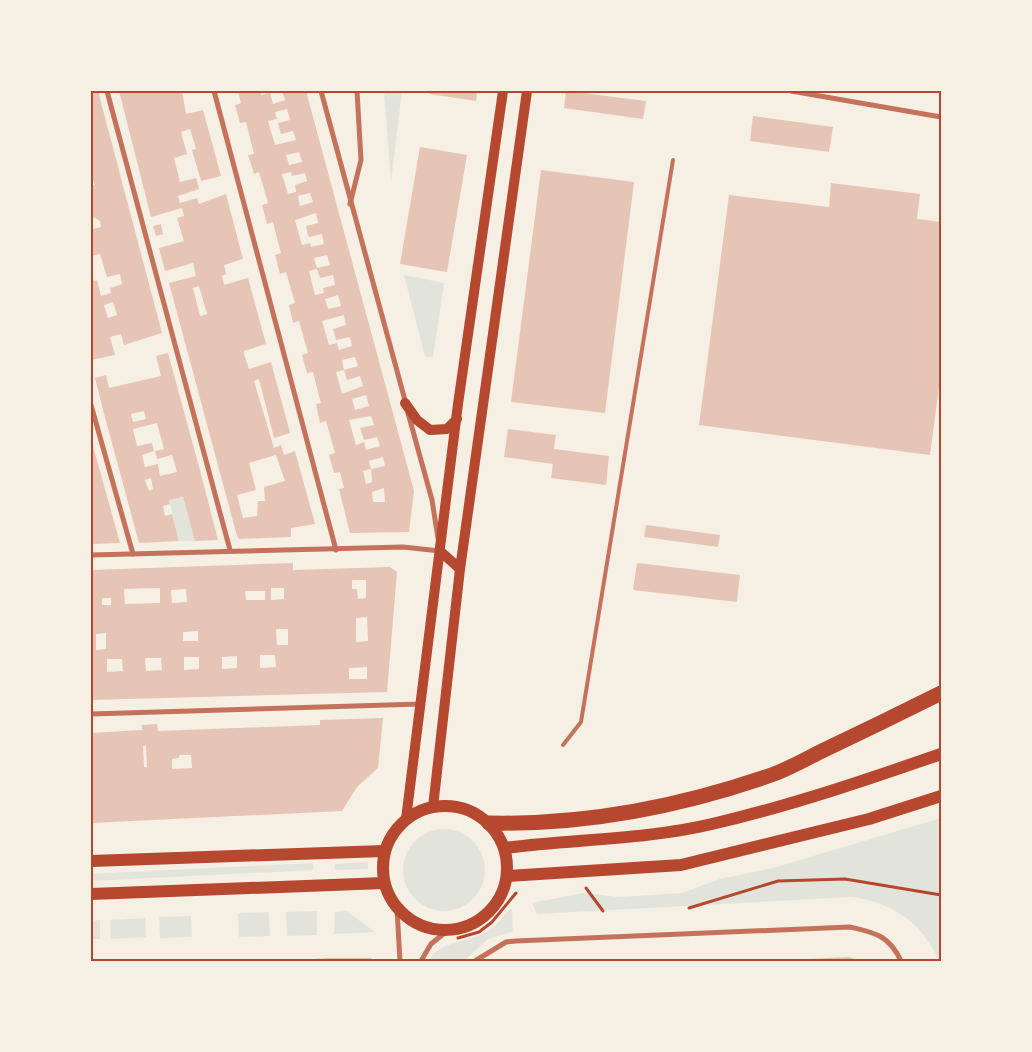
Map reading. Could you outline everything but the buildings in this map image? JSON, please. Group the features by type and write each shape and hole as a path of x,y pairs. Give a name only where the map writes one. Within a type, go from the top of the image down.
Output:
{"highway":[{"path":"489,823 527,824 555,821 643,810 701,797 776,773 941,693"}],"main road":[{"path":"406,819 457,419 503,91"},
{"path":"433,806 460,569 526,91"},
{"path":"405,403 417,420 430,430 447,429 457,419"},
{"path":"440,551 460,569"},
{"path":"505,848 556,842 617,839 711,824 854,784 941,754"},
{"path":"507,876 681,865 869,820 941,796"},
{"path":"433,806 458,807 489,823 505,848 507,876 503,893 494,908 480,920 465,928 448,931 429,929 412,921 398,909 384,883 382,867 384,851 389,839 406,819 433,806"},
{"path":"91,861 384,851"},
{"path":"91,894 384,883"}],"street":[{"path":"107,91 230,550"},
{"path":"214,91 336,550"},
{"path":"91,555 403,547 440,551 432,500 350,205 321,91"},
{"path":"350,205 361,160 357,91"},
{"path":"791,91 941,117"},
{"path":"91,405 132,554"},
{"path":"91,714 422,704"},
{"path":"398,909 400,961"},
{"path":"475,961 506,942 516,941 850,927 880,934 896,949 901,961"},
{"path":"421,961 431,944 448,931"}],"lane":[{"path":"563,745 581,722 673,160"}],"path":[{"path":"690,908 778,880 845,879 941,895"},
{"path":"585,886 603,911"},
{"path":"431,944 436,945 479,932 492,922 513,896 520,891"}],"shaded area":[{"path":"384,91 402,91 391,182"},
{"path":"404,275 444,283 433,357 425,357"},
{"path":"183,497 195,541 179,541 169,500"},
{"path":"941,818 941,961 938,961 935,952 922,933 905,917 885,906 851,897 537,914 532,903 583,893 619,897 682,893 720,879 773,868"},
{"path":"444,829 460,832 473,841 482,854 485,870 482,886 473,899 460,908 444,911 428,908 415,899 406,886 403,870 406,854 415,841 428,832"},
{"path":"368,862 368,869 335,870 335,864"},
{"path":"313,863 313,870 91,881 91,874"},
{"path":"512,909 513,931 488,939 464,961 428,961 434,954 448,945 490,930"},
{"path":"317,911 317,935 287,936 286,912"},
{"path":"346,911 375,932 334,934 335,912"},
{"path":"269,912 270,936 239,937 238,913"},
{"path":"191,916 192,937 160,938 159,917"},
{"path":"145,918 146,937 111,939 110,920"},
{"path":"100,920 100,939 91,939 91,921"}]}
